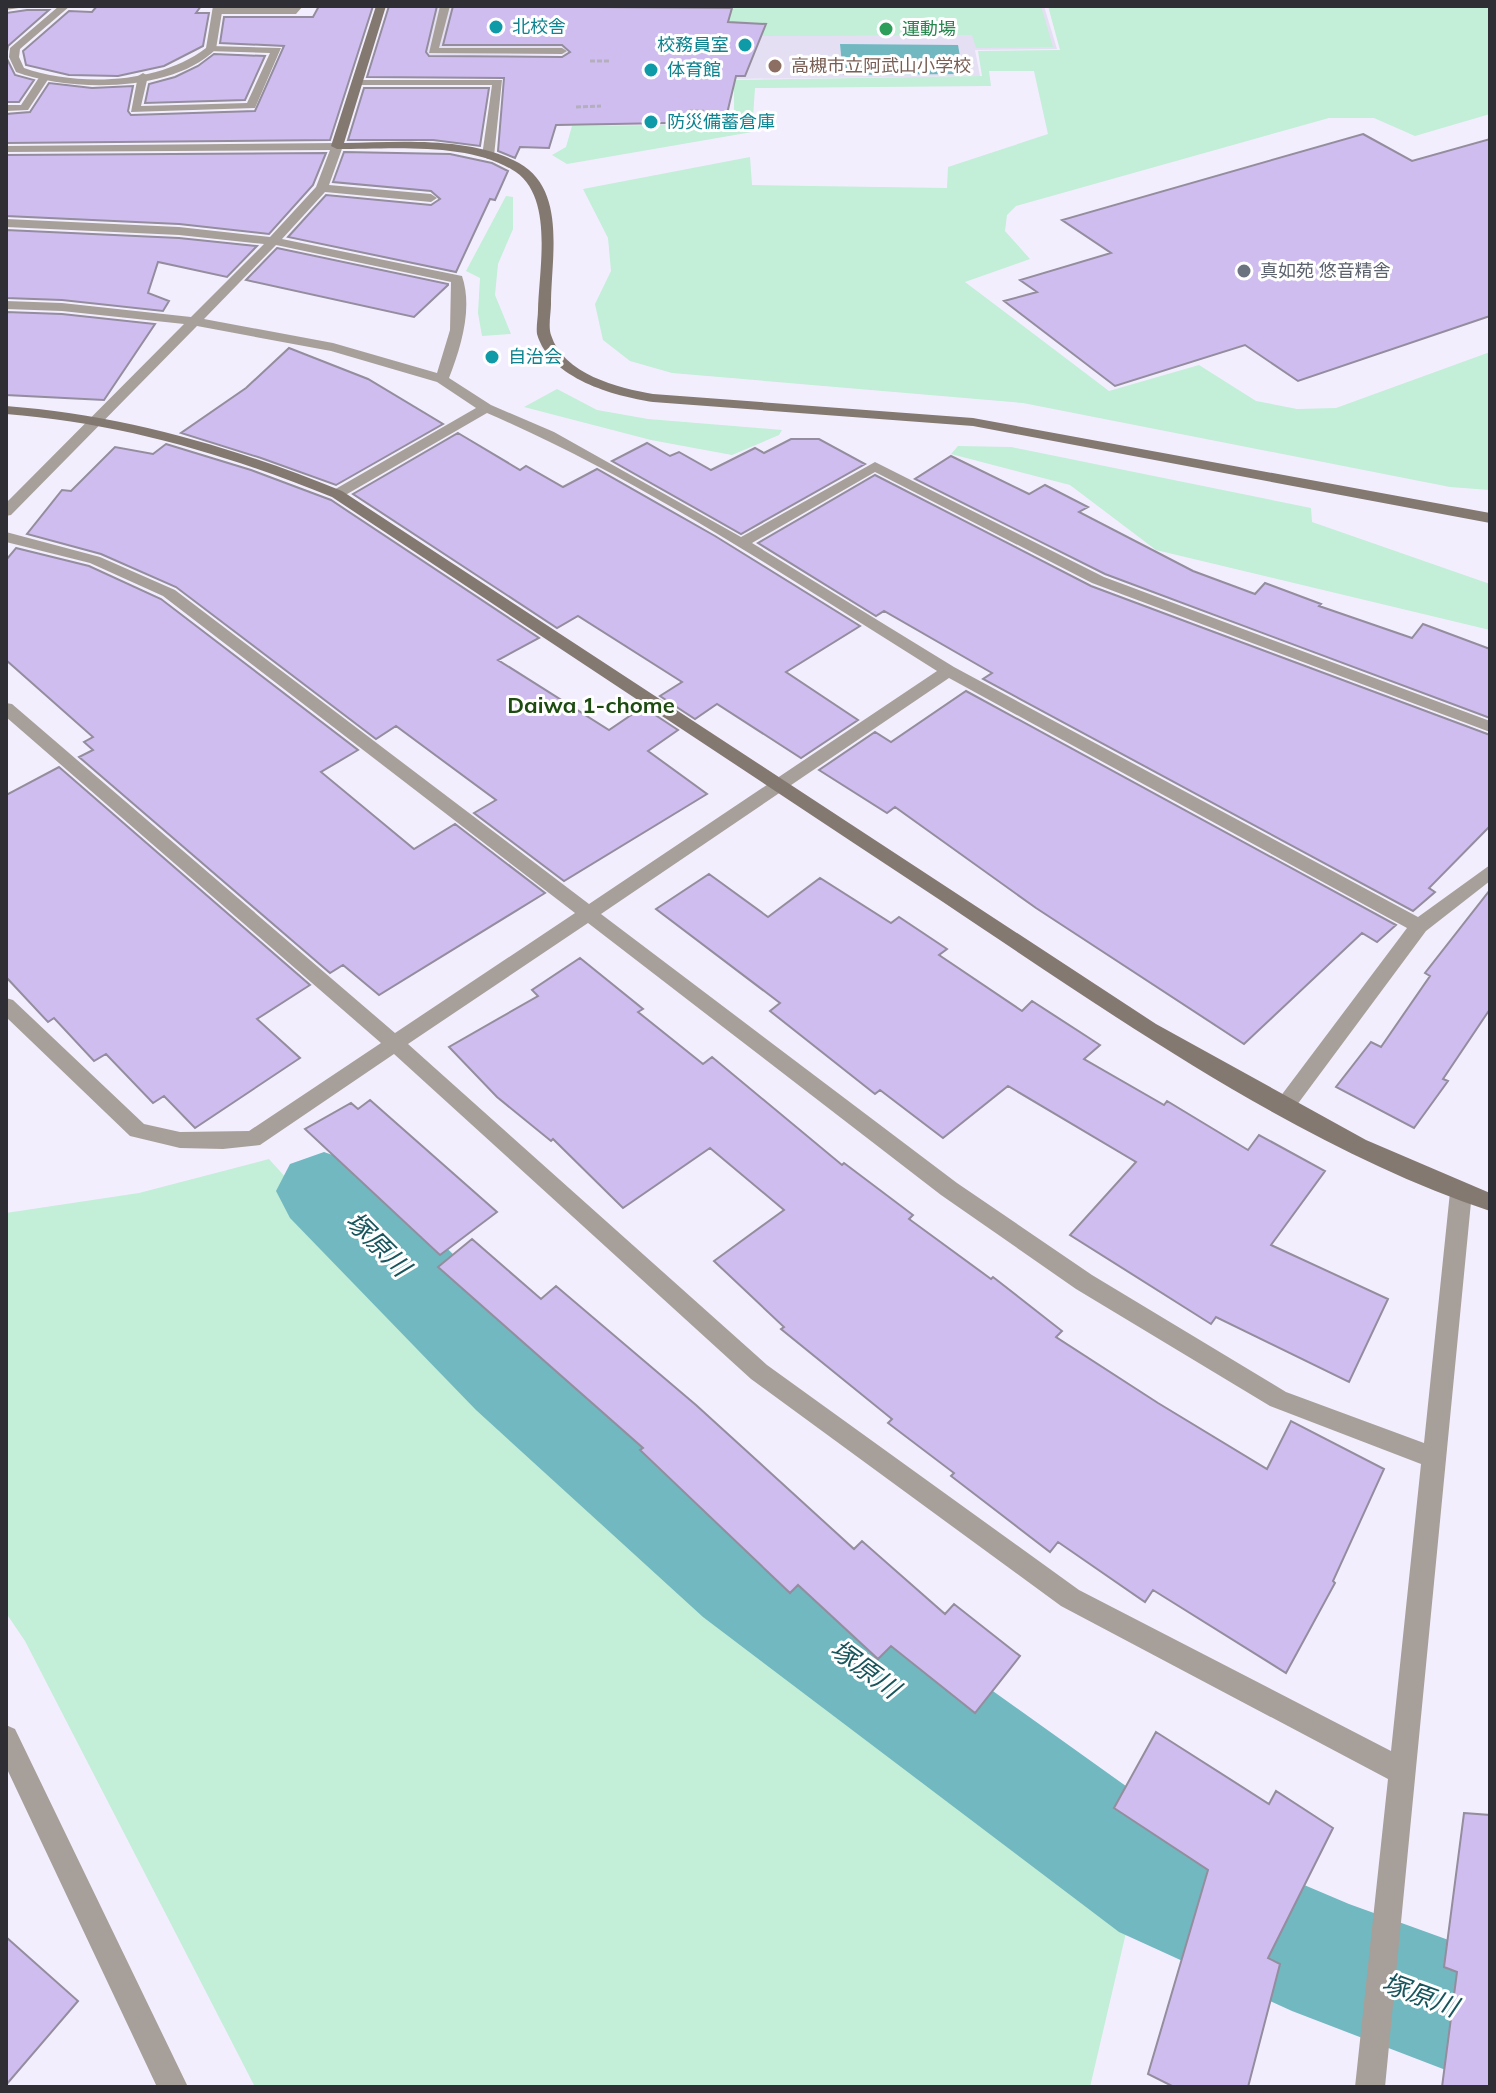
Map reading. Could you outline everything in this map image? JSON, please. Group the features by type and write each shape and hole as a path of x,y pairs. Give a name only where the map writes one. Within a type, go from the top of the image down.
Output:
{"street":[{"path":"6,7 26,6"},
{"path":"65,6 11,48 20,70 44,78 93,81 143,76 190,64 211,49 277,50 251,106 135,110 143,76"},
{"path":"211,49 217,8 296,11 298,6"},
{"path":"6,512 322,188 381,6"},
{"path":"445,6 433,51 562,51"},
{"path":"357,83 500,76 488,156"},
{"path":"6,108 24,108 44,78"},
{"path":"6,149 337,146 448,149 488,156 519,168 539,185 544,194 544,334 553,352 571,370 615,391 653,398 973,422 1490,518"},
{"path":"322,188 431,198"},
{"path":"6,223 179,231 273,241 457,279 461,313 455,345 442,379"},
{"path":"6,305 62,307 194,321 333,347 442,379 486,408 549,435 741,543 948,671 1419,926"},
{"path":"337,494 486,408"},
{"path":"6,410 99,418 176,435 245,456 337,494 1149,1029 1284,1107 1461,1192 1490,1202"},
{"path":"741,543 875,466 1098,580 1490,727"},
{"path":"6,537 95,560 169,593 949,1189 1084,1282 1278,1399 1434,1458"},
{"path":"6,1005 137,1130 164,1140 202,1143 253,1139 948,671"},
{"path":"6,708 395,1044 759,1372 1070,1598 1403,1772"},
{"path":"1284,1107 1419,926 1490,871"},
{"path":"1370,2087 1461,1192"},
{"path":"6,1738 173,2087"}],"path":[{"path":"585,61 610,61"},
{"path":"576,107 601,106"},
{"path":"688,111 704,111"}],"shaded area":[{"name":"高槻市立阿武山小学校","path":"408,6 1044,6 1057,49 975,50 980,76 731,79 729,122 566,125 573,54 392,56"}],"green space":[{"name":"運動場","path":"712,6 1041,6 1053,47 976,48 972,35 739,36 712,24"},
{"path":"1048,6 1490,6 1490,114 1415,136 1374,118 1329,118 1016,206 1007,215 1005,231 1030,259 965,282 1109,391 1199,365 1256,401 1297,409 1336,408 1490,352 1490,490 1450,487 1023,403 672,373 630,361 603,340 595,304 611,271 608,238 583,189 750,157 752,185 947,188 948,167 1048,134 1034,71 989,71 991,86 755,88 752,132 567,164 552,155 566,147 572,126 734,124 734,80 982,76 978,51 1060,50"},
{"path":"506,196 513,197 513,229 498,264 495,295 511,334 482,336 478,313 480,278 466,271"},
{"path":"557,389 597,410 648,419 782,430 779,435 732,455 651,440 524,407"},
{"path":"958,446 1011,447 1311,508 1312,522 1490,584 1490,630 1156,550 1070,485 951,454"},
{"path":"269,1159 496,1411 698,1594 925,1772 1132,1907 1090,2087 255,2087 25,1641 6,1613 6,1213 139,1193"}],"water":[{"path":"840,44 958,45 963,74 843,75"}],"building":[{"path":"97,6 201,6 196,13 209,13 203,46 164,66 118,76 69,75 26,65 23,51 69,11 92,12"},
{"path":"319,6 373,6 330,140 6,143 6,114 30,112 49,83 92,88 133,86 128,111 131,115 255,111 284,46 220,43 224,17 313,17"},
{"path":"389,6 437,6 426,52 429,56 562,57 570,52 562,45 443,45 453,6 732,8 728,22 766,24 745,76 736,76 725,122 556,125 549,148 520,147 515,158 498,151 504,78 367,77"},
{"path":"49,10 8,46 6,57 6,13"},
{"path":"214,54 265,56 245,100 145,103 149,84 175,77"},
{"path":"6,57 15,75 34,80 19,102 6,102"},
{"path":"364,88 489,88 480,146 433,140 348,140"},
{"name":"真如苑 悠音精舎","path":"1363,134 1412,161 1490,139 1490,316 1298,381 1245,345 1115,386 1004,301 1037,292 1020,280 1111,253 1062,220"},
{"path":"344,152 450,154 492,163 508,171 495,200 490,199 456,272 288,237 326,195 431,205 440,199 431,191 333,182"},
{"path":"326,153 313,185 269,234 179,224 6,216 6,155"},
{"path":"6,230 179,238 257,246 227,277 158,262 148,293 169,301 163,311 62,300 6,298"},
{"path":"277,248 448,285 414,317 246,280"},
{"path":"6,312 62,314 155,324 104,400 6,395"},
{"path":"289,348 368,379 443,424 336,485 181,433 246,388"},
{"path":"458,433 520,470 526,466 563,487 597,469 715,536 860,626 786,672 858,720 801,758 717,704 695,719 660,696 682,682 578,616 557,628 353,494"},
{"path":"791,439 819,439 865,464 741,534 612,461 647,443 670,456 679,452 711,470 755,448 764,453"},
{"path":"166,444 251,470 331,500 539,638 498,660 609,730 643,707 678,730 648,751 707,794 564,881 474,813 496,800 396,726 376,739 176,587 101,554 27,534 62,490 71,491 115,447 153,454"},
{"path":"951,456 1029,494 1045,485 1088,507 1079,512 1193,571 1255,594 1265,583 1321,604 1319,606 1412,638 1423,624 1490,649 1490,718 1105,574 915,479"},
{"path":"875,475 1091,586 1490,735 1490,826 1429,888 1435,892 1413,911 983,679 992,673 884,611 876,616 758,543"},
{"path":"16,548 89,566 161,599 358,750 321,772 414,849 455,824 545,893 379,995 343,965 330,973 79,757 93,750 84,742 93,737 6,660 6,560"},
{"path":"966,691 1396,925 1377,942 1362,933 1244,1044 1036,908 895,807 887,813 819,770 875,732 891,742"},
{"path":"59,767 310,985 257,1019 300,1058 195,1128 164,1096 153,1103 106,1054 94,1061 54,1018 48,1022 6,977 6,795"},
{"path":"709,874 768,917 820,878 891,923 899,917 947,949 939,955 1022,1011 1032,1001 1100,1045 1084,1059 1164,1105 1167,1101 1248,1150 1259,1135 1325,1171 1271,1245 1388,1299 1349,1382 1216,1317 1211,1324 1070,1235 1136,1162 1008,1086 943,1138 880,1090 875,1094 770,1011 780,1003 656,909"},
{"path":"1490,890 1490,1009 1443,1079 1448,1081 1414,1128 1336,1087 1371,1042 1381,1047 1430,976 1425,973"},
{"path":"580,958 643,1009 638,1012 703,1064 712,1057 842,1165 844,1163 913,1215 909,1219 991,1279 993,1277 1062,1331 1056,1337 1158,1403 1267,1469 1291,1421 1384,1469 1333,1581 1335,1583 1286,1673 1153,1590 1145,1602 1058,1542 1050,1552 951,1476 954,1473 888,1423 892,1419 781,1329 784,1327 714,1261 784,1210 710,1148 623,1208 553,1139 551,1141 497,1097 449,1047 538,996 532,990"},
{"path":"370,1100 497,1212 440,1255 305,1129 351,1103 358,1109"},
{"path":"472,1239 541,1299 556,1286 696,1405 854,1549 862,1541 945,1614 954,1604 1020,1656 975,1713 891,1646 878,1659 798,1585 790,1593 640,1450 643,1448 438,1267"},
{"path":"1156,1732 1269,1804 1276,1791 1333,1828 1268,1958 1280,1964 1248,2087 1174,2087 1148,2074 1208,1870 1114,1808"},
{"path":"1464,1813 1490,1815 1490,2087 1442,2087 1457,1972 1444,1967"},
{"path":"6,1937 78,2001 6,2085"}],"waterway":[{"name":"塚原川","path":"324,1191 513,1378 743,1579 1163,1888 1338,1965 1490,2021"}],"place":[{"name":"北校舎","path":"496,27"},
{"name":"運動場","path":"886,29"},
{"name":"校務員室","path":"745,45"},
{"name":"高槻市立阿武山小学校","path":"775,66"},
{"name":"体育館","path":"651,70"},
{"name":"防災備蓄倉庫","path":"651,122"},
{"name":"真如苑 悠音精舎","path":"1244,271"},
{"name":"自治会","path":"492,357"}],"district":[{"name":"Daiwa 1-chome","path":"591,705"}]}
